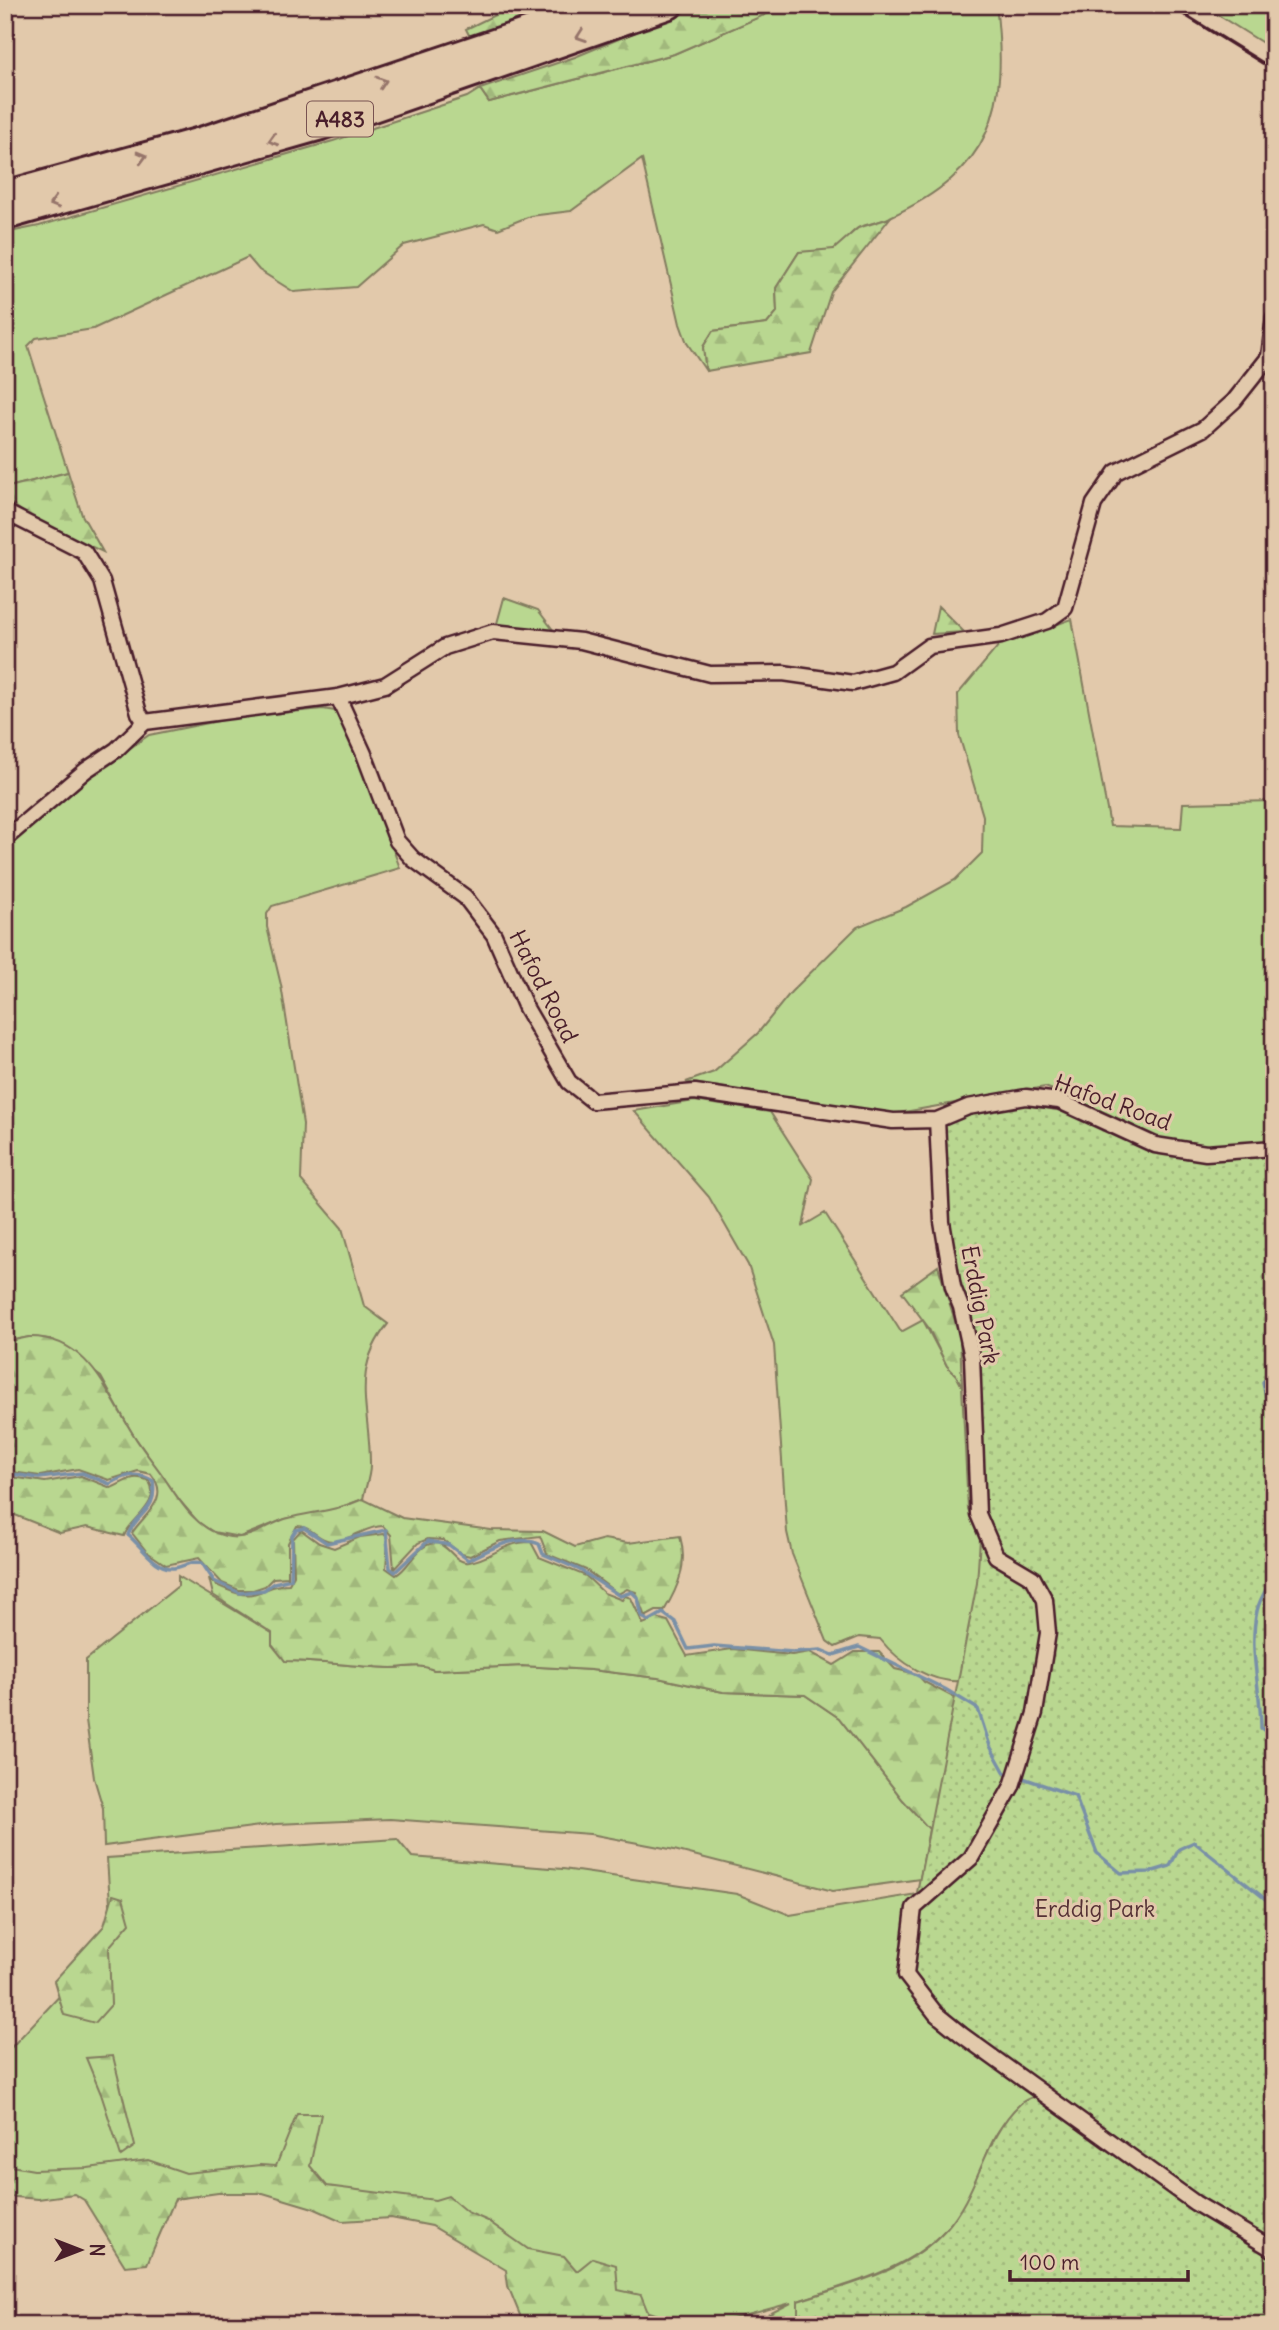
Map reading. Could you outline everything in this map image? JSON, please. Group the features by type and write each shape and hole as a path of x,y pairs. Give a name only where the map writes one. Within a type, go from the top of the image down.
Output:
{"highway":[{"name":"A483","path":"5,195 201,141 608,5"},
{"name":"A483","path":"5,216 321,125 669,5"}],"street":[{"path":"5,839 86,770 116,750 145,722 338,696 385,685 445,647 493,632 581,641 710,674 783,673 853,683 894,673 929,646 1000,636 1047,621 1065,608 1094,504 1116,472 1203,429 1234,401 1269,357 1274,317"},
{"path":"5,512 84,552 102,581 139,713 145,722"},
{"name":"Hafod Road","path":"338,696 364,754 397,841 413,859 465,897 494,935 526,1008 569,1082 593,1101 695,1092 893,1121 937,1120 968,1107 1026,1097 1059,1101 1155,1144 1206,1153 1274,1148"},
{"name":"Erddig Park","path":"937,1120 942,1222 953,1287 972,1357 978,1514 996,1556 1033,1578 1045,1600 1048,1633 1035,1713 1013,1784 971,1858 914,1909 906,1975 936,2014 962,2035 1195,2203 1274,2250"}],"green space":[{"path":"515,5 561,5 471,39 466,29"},
{"path":"701,5 787,5 674,54 489,102 480,89 575,57"},
{"path":"787,5 996,5 999,76 995,106 986,133 972,157 951,179 924,199 890,217 860,227 832,250 799,252 776,288 777,312 767,324 713,331 703,347 706,371 687,343 680,324 642,159 571,211 530,216 498,229 484,224 404,245 356,287 294,292 259,270 248,257 93,329 36,338 28,346 68,472 5,488 5,233 39,226 333,141 467,97 480,89 489,102 674,54"},
{"path":"1202,5 1274,5 1274,50"},
{"path":"890,218 831,292 811,353 706,371 703,347 713,331 767,324 777,312 776,288 799,252 834,249 858,228"},
{"path":"68,472 82,515 103,552 34,520 5,499 5,488"},
{"path":"504,598 538,610 554,631 496,627"},
{"path":"938,606 964,632 932,634"},
{"path":"1072,619 1110,826 1181,828 1183,803 1274,801 1274,1140 1204,1147 1156,1138 1102,1116 1080,1100 1045,1087 893,1114 686,1082 714,1072 758,1033 791,992 857,927 906,907 955,880 982,853 983,816 959,735 958,694 999,645"},
{"path":"323,709 335,711 358,756 400,868 272,906 267,914 267,927 281,985 303,1124 301,1180 342,1228 364,1306 388,1324 376,1342 365,1376 370,1466 363,1499 325,1513 285,1519 240,1537 213,1532 198,1522 132,1433 101,1377 49,1339 29,1337 5,1342 5,848 71,789 149,735 238,717"},
{"path":"694,1101 770,1112 813,1179 803,1226 825,1213 901,1332 923,1320 947,1366 962,1386 968,1509 994,1562 964,1681 940,1679 917,1670 906,1664 880,1639 859,1637 835,1647 827,1641 792,1554 787,1532 774,1345 748,1265 709,1197 634,1111"},
{"name":"Erddig Park","path":"1026,1105 1063,1111 1153,1153 1208,1160 1274,1152 1274,2325 798,2325 798,2301 877,2275 931,2244 957,2214 989,2148 1008,2117 1022,2102 1044,2093 962,2035 906,1975 914,1908 977,1583 982,1510 957,1283 946,1219 944,1125 970,1110"},
{"path":"938,1266 960,1337 962,1386 947,1366 928,1327 902,1292"},
{"path":"29,1337 49,1339 81,1356 104,1385 137,1440 186,1508 201,1524 219,1534 230,1537 244,1536 285,1519 363,1499 402,1518 491,1530 543,1531 575,1547 604,1539 628,1543 680,1536 683,1556 678,1584 664,1611 656,1611 645,1617 636,1592 627,1589 618,1594 586,1570 547,1554 540,1536 500,1541 470,1556 462,1554 443,1540 428,1539 418,1543 394,1569 391,1535 383,1526 333,1541 297,1526 288,1543 288,1577 273,1578 265,1586 253,1590 239,1590 222,1583 199,1558 166,1565 147,1552 132,1533 157,1499 157,1483 151,1474 138,1471 109,1480 78,1469 40,1476 5,1471 5,1342"},
{"path":"5,1476 45,1482 81,1476 111,1488 129,1479 138,1478 149,1481 152,1489 144,1511 124,1536 87,1527 60,1533 5,1511"},
{"path":"301,1530 319,1543 334,1548 360,1537 384,1534 388,1539 386,1568 396,1575 418,1551 434,1543 445,1547 463,1562 469,1562 512,1545 531,1542 539,1557 586,1576 604,1593 622,1600 625,1596 631,1598 643,1624 657,1618 668,1621 687,1656 732,1649 792,1655 810,1652 834,1665 855,1652 879,1652 895,1669 917,1674 924,1682 957,1699 920,1879 929,1829 839,1718 805,1695 723,1692 658,1678 591,1670 522,1666 434,1670 418,1666 391,1668 285,1661 272,1645 272,1633 213,1595 209,1578 220,1587 247,1595 289,1584 294,1575 293,1539"},
{"path":"178,1576 272,1633 285,1661 391,1668 418,1666 434,1670 522,1666 591,1670 658,1678 723,1692 805,1695 839,1718 903,1800 930,1829 920,1879 833,1891 670,1849 590,1834 390,1819 276,1824 104,1846 103,1808 94,1778 86,1720 86,1660 178,1586"},
{"path":"397,1839 412,1857 563,1869 737,1894 790,1915 917,1894 914,1908 1045,2094 1002,2126 968,2199 953,2222 935,2240 894,2266 798,2301 798,2325 748,2325 791,2303 718,2323 685,2324 602,2296 479,2228 290,2191 5,2183 5,2054 66,1989 112,1933 107,1858"},
{"path":"113,1895 123,1898 130,1923 109,1947 111,2005 95,2023 64,2015 54,1981 104,1926"},
{"path":"113,2056 135,2146 121,2156 86,2058"},
{"path":"297,2114 321,2114 310,2166 327,2186 435,2200 448,2196 467,2212 488,2221 528,2249 564,2256 577,2271 593,2258 616,2265 618,2290 641,2295 653,2325 524,2325 508,2286 506,2270 432,2226 391,2218 342,2221 313,2208 263,2193 218,2193 175,2199 147,2264 125,2266 84,2200 74,2194 38,2199 5,2196 5,2165 34,2170 88,2168 148,2160 186,2173 260,2165 276,2166"}],"waterway":[{"path":"1274,1371 1263,1382 1267,1400 1274,1401"},
{"path":"5,1473 39,1478 82,1473 110,1484 132,1475 153,1481 154,1491 149,1506 128,1535 161,1565 174,1568 194,1562 202,1563 214,1581 240,1593 264,1590 274,1583 291,1579 292,1536 296,1530 304,1528 327,1543 386,1530 390,1568 395,1572 428,1541 449,1545 468,1560 502,1544 530,1541 539,1544 543,1554 580,1570 620,1596 632,1592 638,1598 642,1617 649,1621 663,1613 675,1622 688,1649 714,1646 793,1652 821,1650 833,1655 859,1647 945,1689 978,1709 990,1746 1005,1773 1013,1775"},
{"path":"1274,1576 1258,1607 1254,1640 1261,1728 1274,1737"},
{"path":"1020,1777 1075,1796 1097,1853 1121,1873 1150,1872 1170,1866 1179,1849 1194,1842 1274,1906"}],"railway":[{"path":"1169,5 1274,70"}]}
